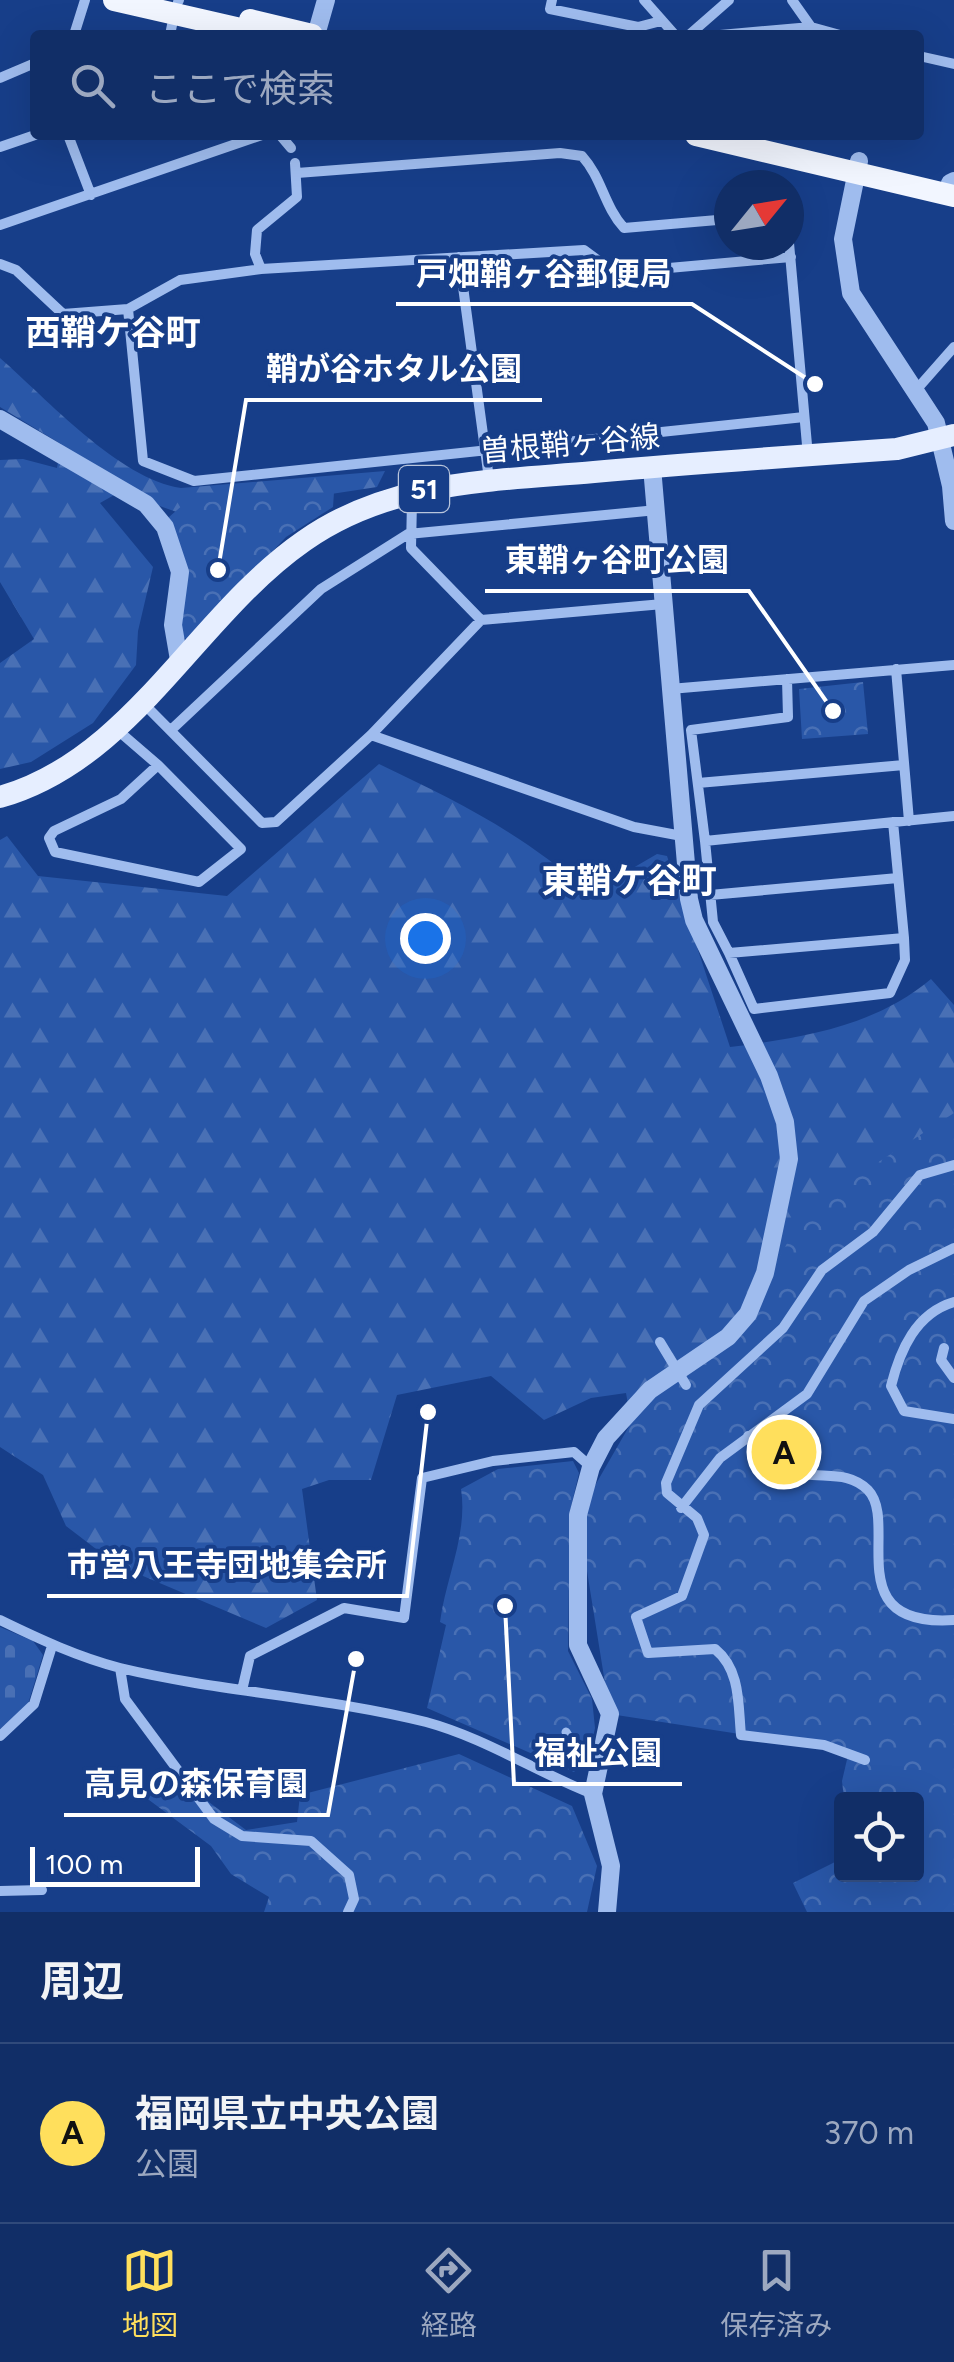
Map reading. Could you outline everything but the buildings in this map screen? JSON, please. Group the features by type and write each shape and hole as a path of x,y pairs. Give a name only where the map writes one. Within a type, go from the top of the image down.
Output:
{"highway":[{"path":"114,0 286,30"},
{"path":"174,10 248,30"},
{"path":"721,140 953,186"},
{"path":"764,140 858,167"}],"main road":[{"name":"曽根鞘ヶ谷線","path":"0,797 82,758 281,558 346,514 420,490 808,460 948,442"},
{"name":"曽根鞘ヶ谷線","path":"0,807 66,779 122,734 288,565 350,524 412,501 652,472"}],"street":[{"path":"76,30 85,0"},
{"path":"316,30 326,0"},
{"path":"552,0 550,8 638,27 661,20"},
{"path":"644,0 671,30"},
{"path":"696,30 729,0"},
{"path":"792,0 811,28"},
{"path":"785,30 819,30"},
{"path":"924,57 954,64"},
{"path":"0,78 30,66"},
{"path":"0,147 30,137"},
{"path":"70,140 92,195"},
{"path":"0,225 248,140"},
{"path":"284,140 291,148"},
{"path":"261,269 255,254 257,230 296,196 296,168 560,153 582,156 598,174 606,204 624,228 714,220"},
{"path":"858,167 843,239 850,293 948,442 954,521"},
{"path":"0,264 16,270 64,314 128,309 180,280 261,269 584,250 611,270 624,272 757,260"},
{"path":"459,257 490,482"},
{"path":"790,260 808,460"},
{"path":"128,309 143,460 194,480 804,416"},
{"path":"917,390 954,347"},
{"path":"0,419 146,504 165,527 180,572 174,625 179,660"},
{"path":"607,1912 611,1866 593,1794 610,1714 597,1678 578,1645 578,1515 591,1467 606,1438 650,1390 728,1337 748,1314 765,1273 789,1159 786,1122 769,1076 694,920 682,836 652,472"},
{"path":"412,501 410,548 481,620"},
{"path":"171,730 321,589 408,534 657,510"},
{"path":"148,708 262,823 276,822 371,735 481,620 663,604"},
{"path":"670,689 954,664"},
{"path":"896,669 908,821"},
{"path":"787,679 788,717 691,730 713,922 754,1009 890,993 905,960 893,822"},
{"path":"122,734 158,765 241,849 199,882 55,852 49,838 54,832 121,799 158,765"},
{"path":"371,735 634,827 682,836"},
{"path":"698,783 904,765"},
{"path":"705,841 954,816"},
{"path":"710,894 898,878"},
{"path":"729,953 904,938"},
{"path":"866,1760 824,1745 741,1736 735,1676 728,1659 716,1649 648,1652 636,1618 682,1596 704,1535 697,1518 667,1493 666,1484 699,1405 783,1328 822,1270 873,1232 920,1174 954,1166"},
{"path":"681,1508 720,1458 815,1384 848,1319 864,1301 909,1270 954,1248"},
{"path":"954,1302 927,1316 909,1336 891,1386 904,1412 954,1419"},
{"path":"660,1342 699,1405"},
{"path":"944,1348 942,1360 954,1378"},
{"path":"748,1436 763,1458 783,1471 848,1480 868,1490 876,1505 876,1567 893,1603 908,1614 934,1622 954,1620"},
{"path":"242,1686 250,1656 344,1608 404,1618 422,1478 493,1460 574,1452 591,1467"},
{"path":"0,1620 52,1646 120,1668 242,1686 429,1723 508,1754 534,1772 593,1794"},
{"path":"0,1736 34,1704 52,1646"},
{"path":"120,1668 125,1699 214,1819 242,1836 312,1841 349,1875 354,1899 348,1912"},
{"path":"0,1892 42,1890"}],"green space":[{"path":"0,358 109,454 157,482 181,488 385,471 377,487 188,516 154,504 130,486 100,503 153,567 138,631 136,665 93,723 31,762 0,769 0,663 34,639 0,582 0,460 23,459 57,468 61,444 0,407"},
{"path":"334,492 333,507 286,537 189,640 180,636 169,517 184,504"},
{"path":"863,682 868,734 802,739 799,689"},
{"path":"379,764 489,821 590,893 657,854 667,856 730,1047 836,1028 886,1009 931,979 954,1005 954,1730 634,1438 626,1393 591,1398 544,1420 491,1376 397,1395 371,1480 329,1480 302,1489 317,1600 266,1628 117,1565 66,1526 43,1475 0,1447 0,840 7,836 38,876 227,896"},
{"path":"954,1113 954,1912 807,1912 793,1883 834,1862 834,1882 924,1882 924,1792 843,1792 849,1751 610,1714 578,1515 650,1390 748,1314 806,1209"},
{"path":"573,1461 579,1473 570,1511 568,1651 592,1699 595,1728 589,1755 574,1772 427,1708 446,1625 440,1622 443,1605 462,1522 461,1489 498,1469"},
{"path":"0,1627 33,1641 43,1655 28,1704 0,1729"},
{"path":"459,1754 572,1806 597,1866 587,1912 264,1912 269,1897 231,1874 211,1846 145,1797 173,1775 246,1830 297,1822 300,1795"}],"place":[{"name":"戸畑鞘ヶ谷郵便局","path":"815,384"},
{"name":"鞘が谷ホタル公園","path":"218,570"},
{"name":"東鞘ヶ谷町公園","path":"833,711"},
{"name":"市営八王寺団地集会所","path":"428,1412"},
{"name":"福岡県立中央公園","path":"784,1452"},
{"name":"福祉公園","path":"505,1606"},
{"name":"高見の森保育園","path":"356,1659"}],"district":[{"name":"西鞘ケ谷町","path":"113,333"},
{"name":"東鞘ケ谷町","path":"629,881"}]}
